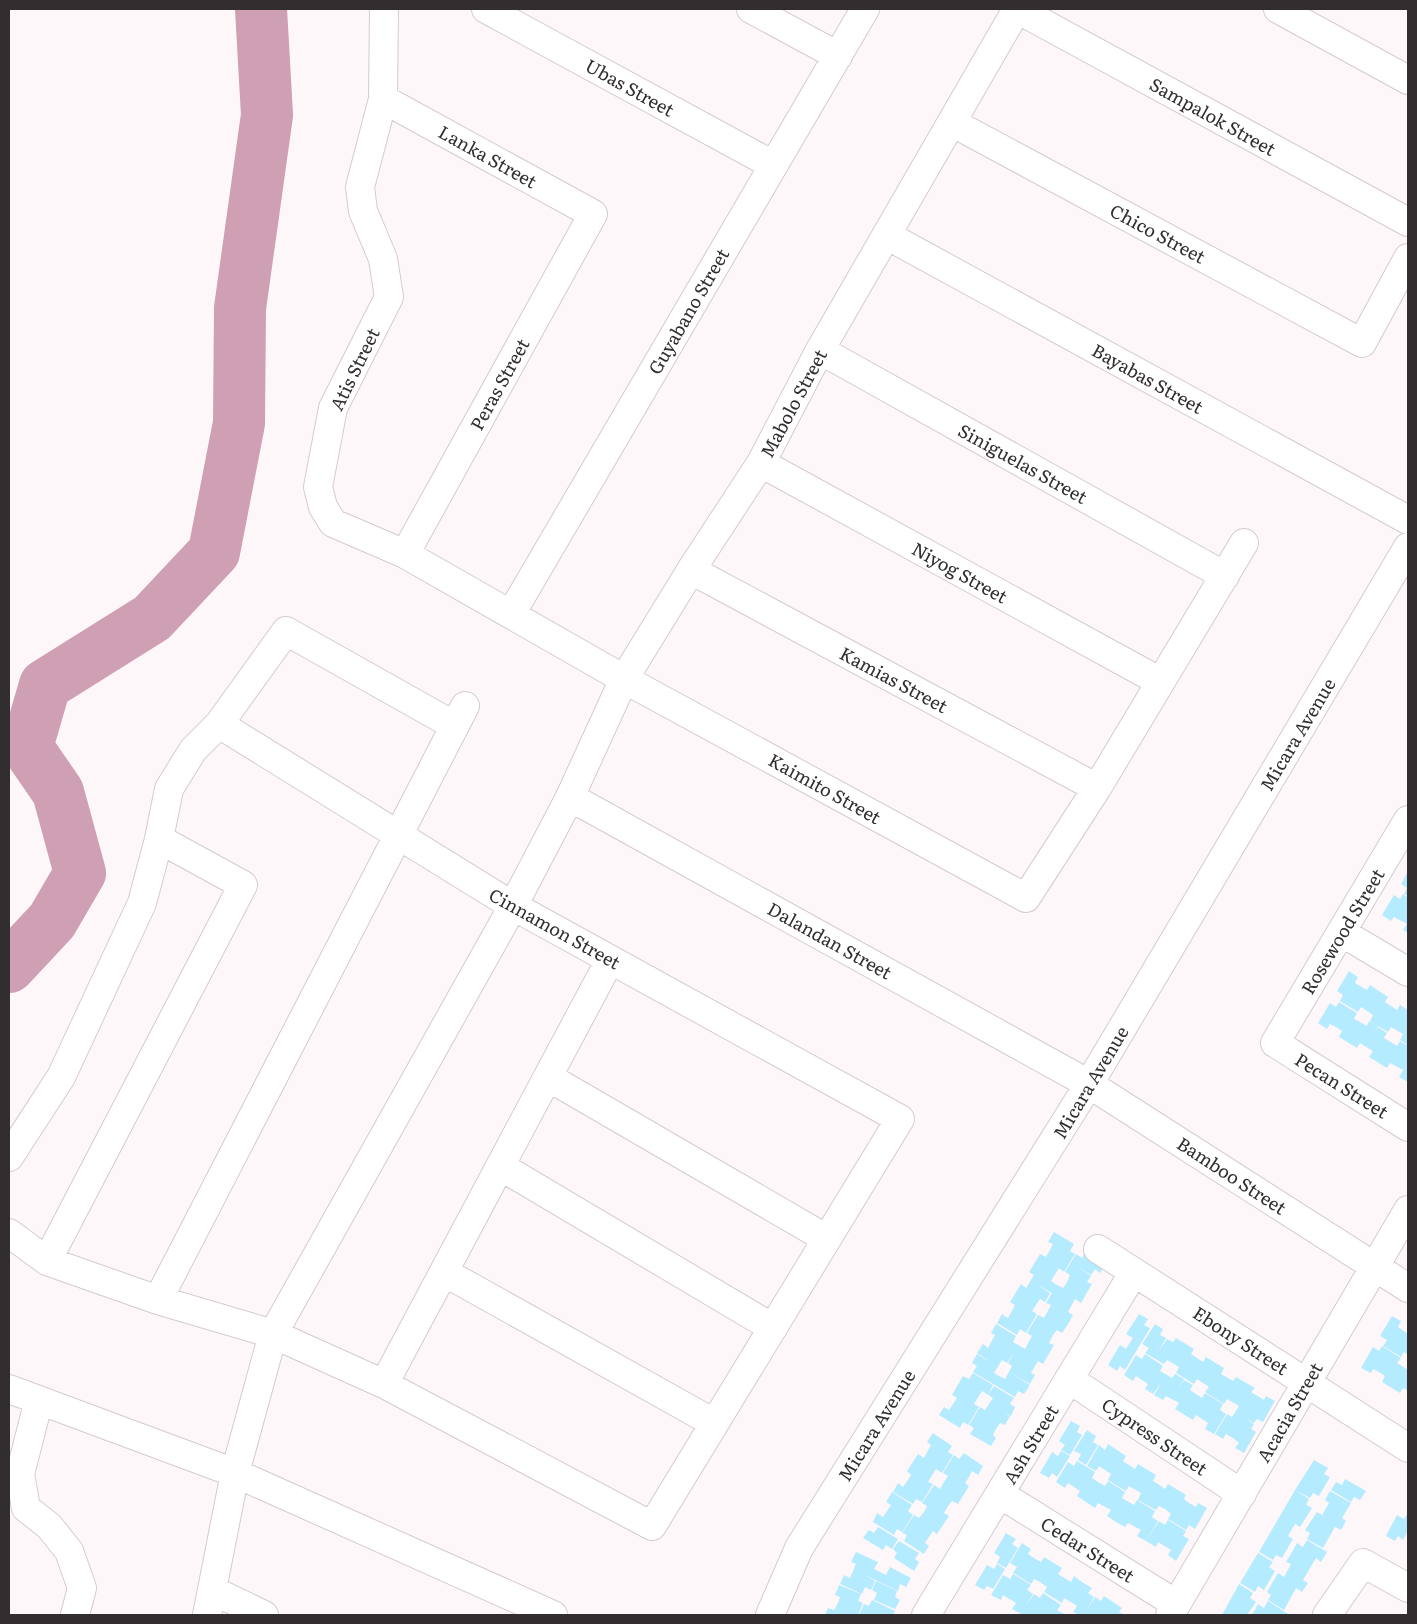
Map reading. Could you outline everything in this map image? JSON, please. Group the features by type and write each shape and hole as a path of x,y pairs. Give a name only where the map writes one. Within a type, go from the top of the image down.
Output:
{"street":[{"name":"Atis Street","path":"384,9 383,99 360,187 365,217 383,259 389,297 333,408 318,487 323,507 333,523 405,554 624,679"},
{"name":"Ubas Street","path":"486,9 773,165"},
{"path":"751,9 838,56"},
{"name":"Guyabano Street","path":"511,614 865,9"},
{"name":"Mabolo Street","path":"210,1603 235,1473 272,1334 513,906 570,797 624,679 691,570 761,463 820,350 888,236 1017,9"},
{"name":"Sampalok Street","path":"1017,9 1408,222"},
{"path":"1278,9 1408,80"},
{"name":"Lanka Street","path":"383,99 592,214"},
{"name":"Chico Street","path":"953,122 1362,343 1408,258"},
{"name":"Peras Street","path":"405,554 592,214"},
{"name":"Bayabas Street","path":"888,236 1408,520"},
{"name":"Siniguelas Street","path":"820,350 1225,576"},
{"name":"Niyog Street","path":"761,463 1159,680"},
{"path":"1097,788 1159,680 1244,543"},
{"name":"Micara Avenue","path":"770,1615 799,1548 1090,1084 1408,547"},
{"name":"Kamias Street","path":"691,570 1097,788"},
{"path":"9,1156 61,1077 142,903 159,839 169,789 193,750 219,724 286,631 460,716 158,1300"},
{"name":"Kaimito Street","path":"624,679 1026,898 1097,788"},
{"name":"Cinnamon Street","path":"219,724 513,906 900,1119 827,1239"},
{"name":"Dalandan Street","path":"570,797 1090,1084"},
{"name":"Rosewood Street","path":"1275,1043 1408,821"},
{"path":"47,1261 243,885 159,839"},
{"path":"1341,932 1408,972"},
{"path":"384,1384 610,960"},
{"name":"Pecan Street","path":"1275,1043 1408,1127"},
{"path":"9,1233 47,1261 158,1300 272,1334 384,1384 652,1526 827,1239 548,1077"},
{"name":"Bamboo Street","path":"1090,1084 1408,1288"},
{"path":"500,1166 773,1328"},
{"name":"Acacia Street","path":"1173,1610 1408,1210"},
{"name":"Ebony Street","path":"1098,1248 1408,1448"},
{"path":"444,1272 714,1423"},
{"name":"Ash Street","path":"931,1614 1000,1494 1134,1272"},
{"name":"Cypress Street","path":"1069,1379 1242,1494"},
{"path":"9,1389 235,1473 553,1615"},
{"path":"39,1400 20,1474 26,1508 49,1526 69,1551 82,1588 75,1615"},
{"name":"Cedar Street","path":"1000,1494 1173,1610"},
{"path":"1327,1615 1362,1563 1408,1588"},
{"path":"210,1603 264,1615"}],"building":[{"path":"1408,871 1408,896 1404,894 1407,888 1401,884"},
{"path":"1403,894 1408,897 1408,933 1403,930 1407,924 1394,917 1391,921 1382,915 1394,895 1400,899"},
{"path":"1349,971 1358,977 1355,983 1367,990 1370,985 1388,997 1385,1002 1397,1010 1400,1005 1408,1010 1408,1045 1400,1040 1403,1034 1391,1027 1388,1032 1378,1026 1373,1035 1378,1027 1387,1033 1384,1038 1397,1046 1400,1041 1408,1046 1408,1082 1399,1077 1403,1070 1390,1063 1387,1068 1369,1057 1373,1051 1360,1043 1357,1048 1339,1037 1342,1031 1336,1027 1330,1024 1327,1029 1318,1023 1330,1003 1336,1007 1339,1002 1357,1013 1354,1019 1367,1026 1369,1021 1376,1025 1370,1021 1373,1015 1361,1007 1358,1012 1340,1001 1343,995 1337,991"},
{"path":"1054,1232 1074,1244 1070,1251 1075,1254 1064,1272 1059,1268 1051,1281 1063,1288 1070,1275 1065,1272 1076,1254 1082,1258 1085,1251 1106,1263 1100,1273 1095,1269 1091,1275 1076,1266 1091,1276 1087,1282 1092,1284 1081,1303 1075,1299 1068,1312 1073,1315 1062,1333 1057,1330 1053,1335 1049,1343 1054,1345 1043,1364 1038,1361 1031,1373 1035,1375 1030,1384 1012,1374 1030,1385 1024,1394 1018,1391 1015,1397 973,1372 977,1366 972,1363 977,1354 992,1363 977,1353 983,1344 988,1348 995,1335 991,1333 996,1324 1016,1336 1013,1342 1025,1349 1032,1336 1027,1333 1038,1315 1044,1318 1051,1305 1046,1303 1052,1293 1036,1284 1050,1293 1045,1302 1040,1299 1032,1311 1037,1314 1026,1333 1020,1329 1017,1335 997,1323 1002,1314 1008,1318 1015,1305 1010,1302 1021,1284 1026,1288 1034,1275 1029,1272 1040,1254 1046,1257 1053,1244 1048,1242","holes":["1014,1353 1008,1363 1012,1366 1005,1379 994,1373 1002,1360 1007,1363"]},
{"path":"1139,1314 1148,1319 1144,1325 1150,1328 1125,1370 1120,1366 1117,1371 1108,1365 1120,1345 1126,1349 1133,1338 1126,1334"},
{"path":"1392,1316 1401,1321 1398,1327 1408,1334 1408,1355 1404,1352 1401,1357 1383,1346 1387,1340 1380,1336"},
{"path":"1155,1324 1163,1329 1160,1335 1166,1338 1158,1352 1167,1339 1173,1342 1176,1338 1194,1349 1191,1354 1203,1362 1206,1357 1224,1368 1221,1374 1233,1381 1236,1377 1255,1388 1251,1392 1264,1400 1266,1396 1275,1401 1263,1422 1257,1419 1254,1423 1245,1418 1254,1424 1251,1429 1256,1432 1244,1453 1235,1448 1239,1443 1233,1438 1226,1434 1223,1439 1215,1434 1227,1414 1232,1417 1239,1406 1227,1399 1224,1404 1205,1392 1209,1387 1197,1379 1194,1384 1176,1373 1179,1367 1167,1360 1164,1364 1145,1353 1149,1348 1142,1344"},
{"path":"1382,1346 1401,1358 1397,1363 1408,1370 1408,1391 1403,1388 1400,1393 1382,1382 1385,1376 1379,1372 1373,1369 1371,1373 1361,1368 1373,1347 1379,1351"},
{"path":"1145,1354 1163,1366 1160,1371 1172,1378 1175,1374 1184,1379 1176,1392 1184,1380 1193,1385 1190,1390 1202,1398 1205,1393 1223,1404 1220,1410 1226,1414 1214,1434 1205,1429 1208,1423 1196,1415 1193,1420 1175,1409 1179,1403 1166,1396 1163,1400 1154,1395 1162,1382 1153,1394 1145,1389 1148,1384 1136,1376 1133,1381 1124,1375 1136,1355 1142,1359"},
{"path":"973,1373 993,1385 988,1395 982,1391 974,1404 979,1407 968,1425 963,1422 960,1428 939,1415 944,1407 949,1410 957,1398 952,1395 963,1376 969,1379"},
{"path":"994,1386 1014,1398 1010,1404 1015,1407 1011,1416 1001,1411 1010,1416 1005,1425 1000,1423 996,1429 993,1435 996,1438 991,1446 970,1434 974,1428 969,1425 980,1407 985,1410 993,1398 988,1395"},
{"path":"1071,1421 1080,1426 1077,1432 1082,1435 1070,1455 1061,1450 1065,1445 1059,1441"},
{"path":"1087,1430 1096,1436 1093,1442 1098,1445 1086,1465 1078,1460 1081,1454 1074,1451"},
{"path":"933,1433 952,1446 948,1452 953,1455 942,1473 936,1469 928,1482 933,1484 922,1502 916,1499 913,1504 893,1492 898,1483 903,1487 908,1480 911,1475 907,1471 918,1454 924,1458 931,1445 927,1442"},
{"path":"1108,1444 1126,1456 1123,1461 1135,1469 1138,1464 1156,1475 1153,1481 1165,1489 1168,1484 1186,1495 1184,1499 1189,1503 1196,1507 1198,1503 1207,1508 1195,1529 1189,1525 1186,1530 1168,1519 1171,1514 1165,1509 1159,1506 1156,1510 1138,1500 1141,1493 1129,1486 1126,1491 1108,1480 1111,1474 1099,1466 1096,1471 1087,1466 1099,1445 1105,1450"},
{"path":"1061,1451 1070,1456 1057,1477 1052,1473 1049,1478 1040,1473 1052,1452 1058,1456"},
{"path":"964,1453 983,1466 978,1475 972,1471 965,1483 969,1486 958,1504 952,1501 948,1506 944,1513 949,1516 937,1534 933,1531 925,1543 929,1546 924,1554 904,1541 907,1535 902,1533 914,1515 919,1518 924,1512 927,1506 922,1503 934,1485 940,1489 948,1476 943,1473 954,1455 959,1459"},
{"path":"1314,1460 1328,1468 1324,1474 1330,1477 1319,1496 1313,1493 1310,1498 1295,1490"},
{"path":"1077,1461 1095,1472 1092,1478 1098,1482 1105,1486 1108,1481 1125,1492 1122,1498 1134,1505 1137,1500 1155,1511 1152,1517 1158,1521 1146,1541 1137,1536 1141,1530 1128,1523 1125,1527 1107,1516 1111,1510 1098,1503 1095,1508 1077,1496 1080,1491 1068,1483 1065,1488 1056,1482 1068,1462 1074,1466"},
{"path":"1345,1479 1366,1491 1360,1500 1354,1497 1351,1502 1331,1490 1336,1482 1342,1485"},
{"path":"1295,1490 1309,1499 1306,1505 1312,1508 1300,1527 1295,1524 1288,1536 1293,1539 1282,1558 1276,1555 1273,1560 1259,1552"},
{"path":"1330,1491 1351,1503 1342,1518 1346,1521 1341,1530 1335,1527 1323,1548 1307,1539 1310,1533 1305,1530 1317,1512 1322,1515 1329,1503 1325,1500"},
{"path":"892,1492 912,1505 908,1511 913,1515 902,1532 897,1529 894,1535 873,1522 877,1513 883,1517 891,1505 886,1502"},
{"path":"1407,1514 1408,1531 1403,1540 1398,1536 1395,1541 1386,1536 1397,1515 1404,1519"},
{"path":"1168,1520 1186,1531 1183,1536 1189,1539 1176,1561 1168,1555 1171,1550 1158,1542 1156,1547 1146,1541 1159,1521 1165,1525"},
{"path":"878,1527 898,1539 892,1549 886,1545 883,1550 863,1538 869,1530 874,1533"},
{"path":"1006,1533 1016,1539 1012,1544 1018,1548 1006,1568 997,1563 1000,1557 994,1553"},
{"path":"1307,1540 1327,1552 1321,1562 1316,1558 1303,1580 1308,1583 1302,1592 1296,1588 1284,1610 1268,1600 1271,1595 1267,1592 1278,1573 1284,1577 1291,1564 1286,1562 1297,1543 1303,1547"},
{"path":"899,1541 919,1553 915,1559 919,1562 914,1571 894,1558 897,1553 893,1549"},
{"path":"1022,1543 1031,1549 1028,1554 1034,1558 1041,1562 1044,1557 1062,1568 1058,1574 1071,1582 1074,1576 1092,1588 1088,1593 1094,1597 1086,1611 1095,1597 1101,1601 1104,1596 1122,1608 1119,1612 1125,1615 1079,1615 1073,1612 1077,1606 1064,1598 1062,1603 1044,1592 1047,1587 1040,1582 1034,1579 1031,1584 1013,1573 1017,1567 1010,1563"},
{"path":"856,1552 878,1562 874,1569 886,1575 890,1567 911,1578 906,1587 900,1584 898,1591 865,1575 875,1581 871,1590 865,1587 862,1594 840,1584 844,1575 850,1578 856,1564 851,1562"},
{"path":"1258,1553 1273,1562 1269,1567 1275,1571 1264,1590 1258,1586 1255,1592 1240,1583"},
{"path":"997,1564 1005,1569 993,1589 987,1586 984,1590 975,1585 987,1565 994,1569"},
{"path":"1013,1574 1031,1585 1027,1590 1033,1594 1025,1607 1034,1594 1040,1598 1043,1593 1061,1605 1057,1610 1066,1615 1023,1615 1012,1609 1016,1603 1003,1595 1001,1600 991,1595 1003,1575 1010,1579"},
{"path":"876,1581 897,1591 895,1597 900,1600 895,1609 874,1600 877,1593 872,1590"},
{"path":"1239,1584 1253,1593 1250,1598 1256,1602 1247,1615 1222,1615"},
{"path":"839,1585 861,1594 858,1601 863,1603 858,1615 825,1615 828,1608 834,1610 838,1603 840,1597 835,1595"},
{"path":"872,1600 895,1611 893,1615 859,1615 864,1604 869,1606"},
{"path":"1268,1601 1288,1614 1252,1615 1258,1604 1264,1608"}],"waterway":[{"path":"9,967 52,921 80,873 58,792 27,747 45,685 152,618 214,552 239,423 240,308 267,115 261,9"}]}
